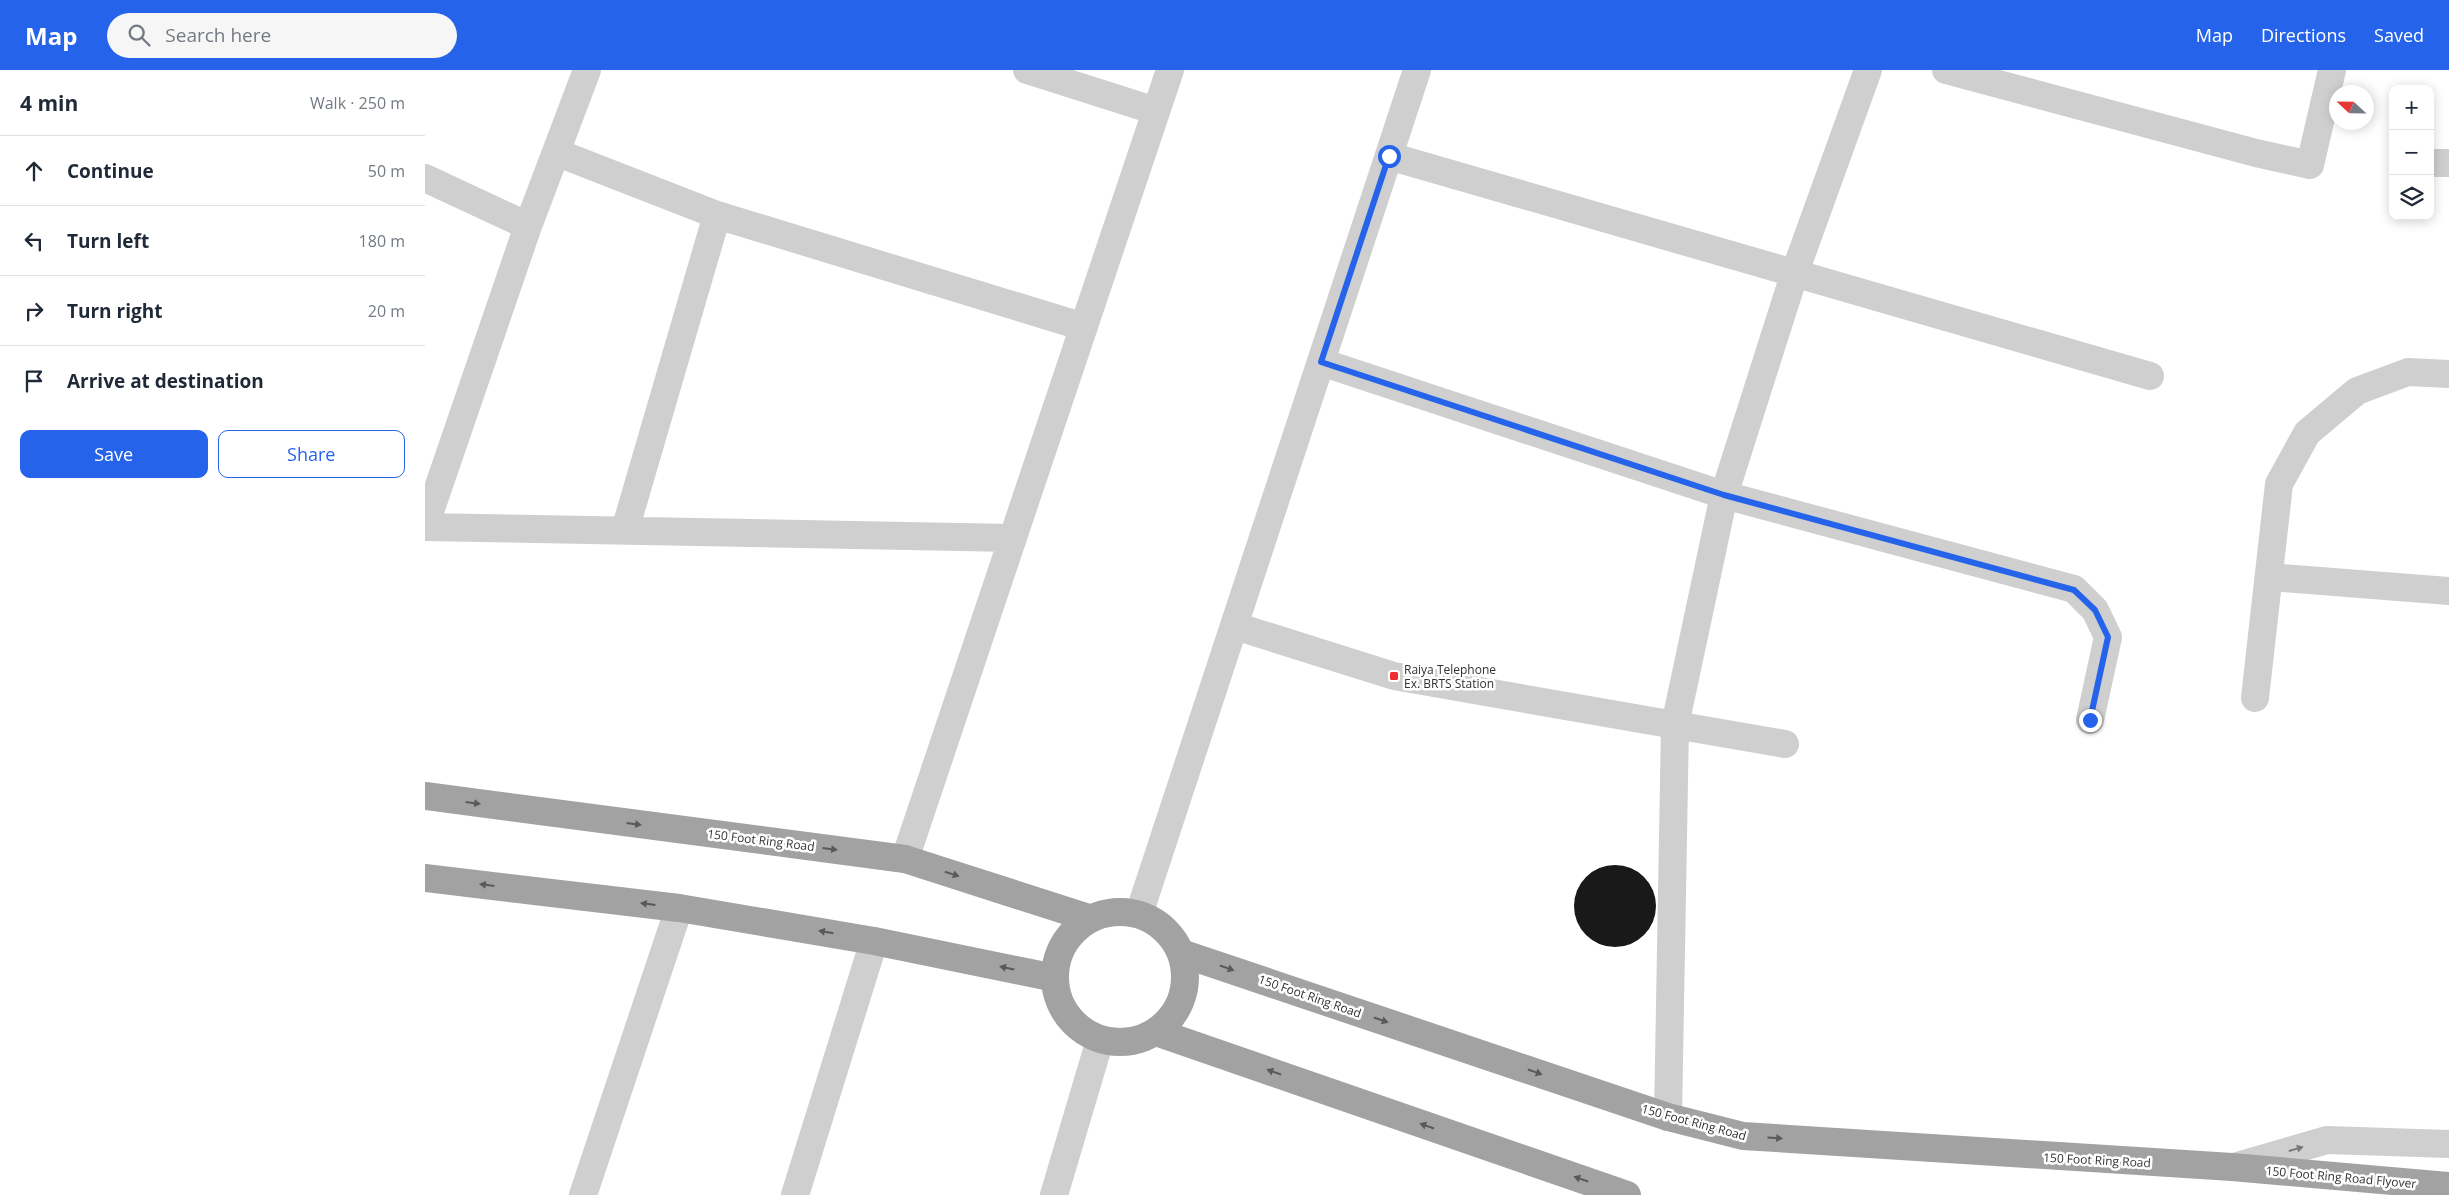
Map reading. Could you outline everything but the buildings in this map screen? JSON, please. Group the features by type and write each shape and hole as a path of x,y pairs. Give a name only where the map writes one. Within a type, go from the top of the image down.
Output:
{"highway":[{"name":"150 Foot Ring Road","path":"425,796 905,859 1089,918"},
{"path":"425,878 679,908 874,940 1055,978"},
{"path":"1114,910 1139,914 1165,928 1181,953 1185,982 1177,1010 1156,1032 1129,1042 1100,1040 1082,1030 1067,1016 1058,998 1055,978 1059,954 1072,933 1089,918 1114,910"},
{"name":"150 Foot Ring Road","path":"1181,953 1668,1117 1743,1136 2232,1167"},
{"path":"1156,1032 1627,1195"},
{"name":"150 Foot Ring Road Flyover","path":"2232,1167 2449,1186"}],"street":[{"path":"587,70 529,226 425,526 757,535 1013,538"},
{"path":"1027,70 1157,111"},
{"path":"905,859 1170,70"},
{"path":"1139,914 1417,70"},
{"path":"1668,1117 1675,725 1724,495 1795,272 1867,70"},
{"path":"1946,70 2256,153 2310,165 2332,70"},
{"path":"557,153 717,215 1084,327"},
{"path":"1389,156 2150,376"},
{"path":"425,178 529,226"},
{"path":"625,530 717,215"},
{"path":"1321,362 1724,495 2074,590 2095,610 2108,637 2090,720"},
{"path":"2255,698 2279,484 2307,433 2357,391 2408,372 2449,374"},
{"path":"2269,577 2449,591"},
{"path":"1235,626 1394,676 1785,744"},
{"path":"583,1195 679,908"},
{"path":"795,1195 874,940"},
{"path":"1054,1195 1100,1040"},
{"path":"2232,1167 2327,1140 2449,1144"}],"place":[{"name":"Raiya Telephone Ex. BRTS Station","path":"1394,676"}],"route":[{"path":"1389,156 1321,362 1724,495 2074,590 2095,610 2108,637 2090,720"}]}
